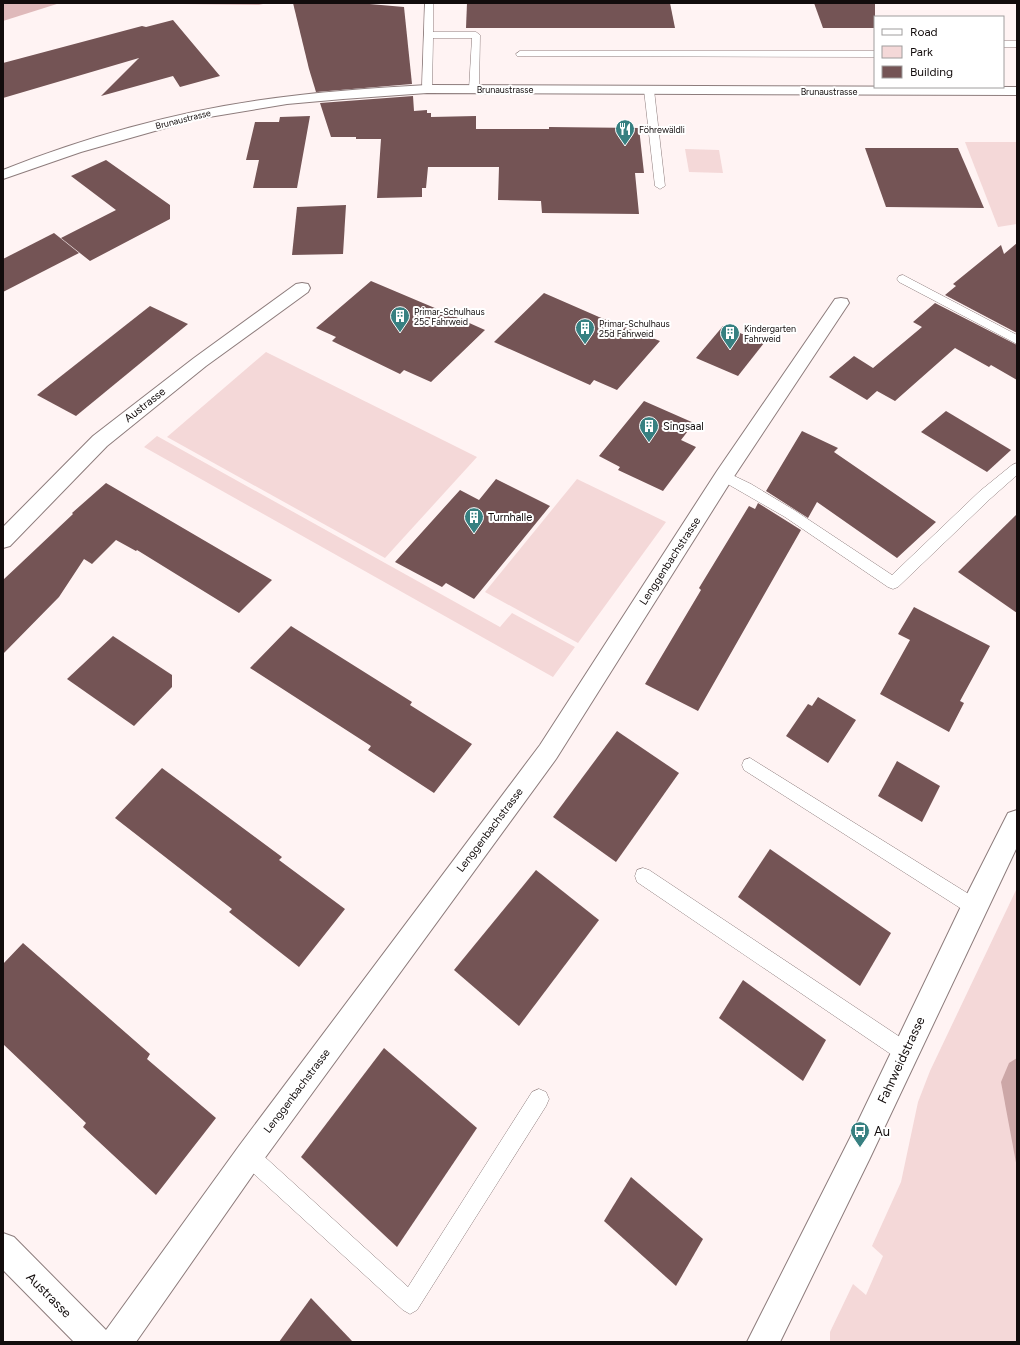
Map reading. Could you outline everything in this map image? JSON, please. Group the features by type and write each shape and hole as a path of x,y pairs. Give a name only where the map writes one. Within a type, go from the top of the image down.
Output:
{"street":[{"name":"Brunaustrasse","path":"3,174 33,162 119,136 203,114 285,100 336,94 427,89 934,89 1017,91"},
{"name":"Austrasse","path":"3,540 100,441 200,362 302,288"},
{"name":"Lenggenbachstrasse","path":"117,1342 249,1156 548,752 724,476 841,303"},
{"name":"Fahrweidstrasse","path":"763,1342 860,1148 974,907 1017,821"},
{"name":"Austrasse","path":"3,1248 96,1342"}],"lane":[{"path":"427,89 430,3"},
{"path":"428,35 476,35 474,89"},
{"path":"1004,44 1017,44"},
{"path":"520,54 874,54"},
{"path":"649,90 660,186"},
{"path":"903,279 1017,340"},
{"path":"724,476 746,487 818,532 893,583 985,496 1017,468"},
{"path":"750,765 974,907"},
{"path":"643,876 905,1052"},
{"path":"249,1156 410,1303 539,1098"}],"green space":[{"path":"965,142 1017,142 1017,224 998,227"},
{"path":"685,149 719,150 723,173 689,172"},
{"path":"266,352 477,457 385,558 167,437"},
{"path":"157,436 500,627 512,613 575,647 553,677 144,447"},
{"path":"577,479 666,522 578,643 485,592"},
{"path":"1017,888 1017,1342 830,1342 830,1332 853,1284 866,1295 883,1256 872,1246 901,1182 918,1102 930,1071"}],"shaded area":[{"path":"3,3 60,3 3,21"},
{"path":"109,3 267,3 259,5"},
{"path":"1017,1058 1017,1168 1001,1082 1009,1063"}],"building":[{"path":"293,3 358,3 404,7 412,84 316,92"},
{"path":"467,3 670,3 675,28 466,28"},
{"path":"814,3 875,3 874,28 823,28"},
{"path":"173,20 220,76 180,87 173,76 101,96 139,58 3,98 3,63 142,26 146,27"},
{"path":"413,96 414,111 427,110 427,113 431,113 431,117 476,116 476,129 549,129 549,127 639,128 644,173 635,173 639,214 542,213 541,201 498,200 499,167 428,167 426,188 422,188 422,197 377,198 381,139 331,137 320,103"},
{"path":"310,116 297,188 253,188 259,160 246,160 255,122 279,122 280,117"},
{"path":"865,148 958,148 984,208 886,207"},
{"path":"106,160 170,205 170,219 90,261 61,238 116,210 71,176"},
{"path":"346,205 343,254 292,255 297,207"},
{"path":"54,233 79,253 3,292 3,259"},
{"path":"1017,243 1017,333 945,295 956,286 953,284 1001,245 1004,254"},
{"name":"Primar-Schulhaus 25c Fahrweid","path":"371,281 485,330 431,382 404,370 400,374 332,341 336,337 316,328"},
{"name":"Primar-Schulhaus 25d Fahrweid","path":"544,293 660,341 617,390 594,380 590,385 494,342"},
{"path":"935,303 1017,345 1017,380 991,365 989,367 955,348 895,401 877,391 867,400 829,377 854,356 873,368 922,327 913,322"},
{"path":"150,306 188,324 76,416 37,395"},
{"name":"Kindergarten Fahrweid","path":"723,326 764,343 738,376 696,358"},
{"name":"Singsaal","path":"644,401 694,423 681,440 696,447 663,491 618,470 620,467 599,456"},
{"path":"946,411 1011,450 987,472 921,432"},
{"path":"802,431 838,448 834,452 936,522 897,558 817,502 808,518 766,491"},
{"name":"Turnhalle","path":"496,479 550,506 474,599 446,583 442,587 395,562 460,490 479,500"},
{"path":"106,483 272,580 239,613 137,550 136,551 116,540 92,564 84,559 59,597 3,654 3,580 73,514 72,513"},
{"path":"758,503 801,530 698,711 645,684 701,590 699,588 749,506 755,509"},
{"path":"1017,514 1017,613 958,572"},
{"path":"914,607 990,646 960,701 964,703 949,732 880,694 910,640 898,634"},
{"path":"291,626 412,702 410,705 472,744 434,793 368,750 371,746 250,668"},
{"path":"113,636 172,675 172,687 134,726 67,679"},
{"path":"818,697 856,720 828,763 786,736 808,704 812,706"},
{"path":"617,731 679,773 616,862 553,817"},
{"path":"897,761 940,786 922,822 878,796"},
{"path":"162,768 282,857 279,860 345,909 299,967 229,912 232,909 115,818"},
{"path":"770,849 891,933 860,986 738,897"},
{"path":"536,870 599,920 519,1026 454,970"},
{"path":"23,943 150,1054 147,1059 216,1118 156,1195 83,1127 86,1123 3,1044 3,964"},
{"path":"743,980 826,1040 803,1081 719,1018"},
{"path":"384,1048 477,1128 397,1247 301,1157"},
{"path":"631,1177 703,1239 676,1286 604,1221"},
{"path":"311,1298 353,1342 279,1342"}],"place":[{"name":"Föhrewäldli","path":"625,146"},
{"name":"Primar-Schulhaus 25c Fahrweid","path":"400,333"},
{"name":"Primar-Schulhaus 25d Fahrweid","path":"585,345"},
{"name":"Kindergarten Fahrweid","path":"730,350"},
{"name":"Singsaal","path":"649,443"},
{"name":"Turnhalle","path":"474,534"},
{"name":"Au","path":"860,1148"}]}
